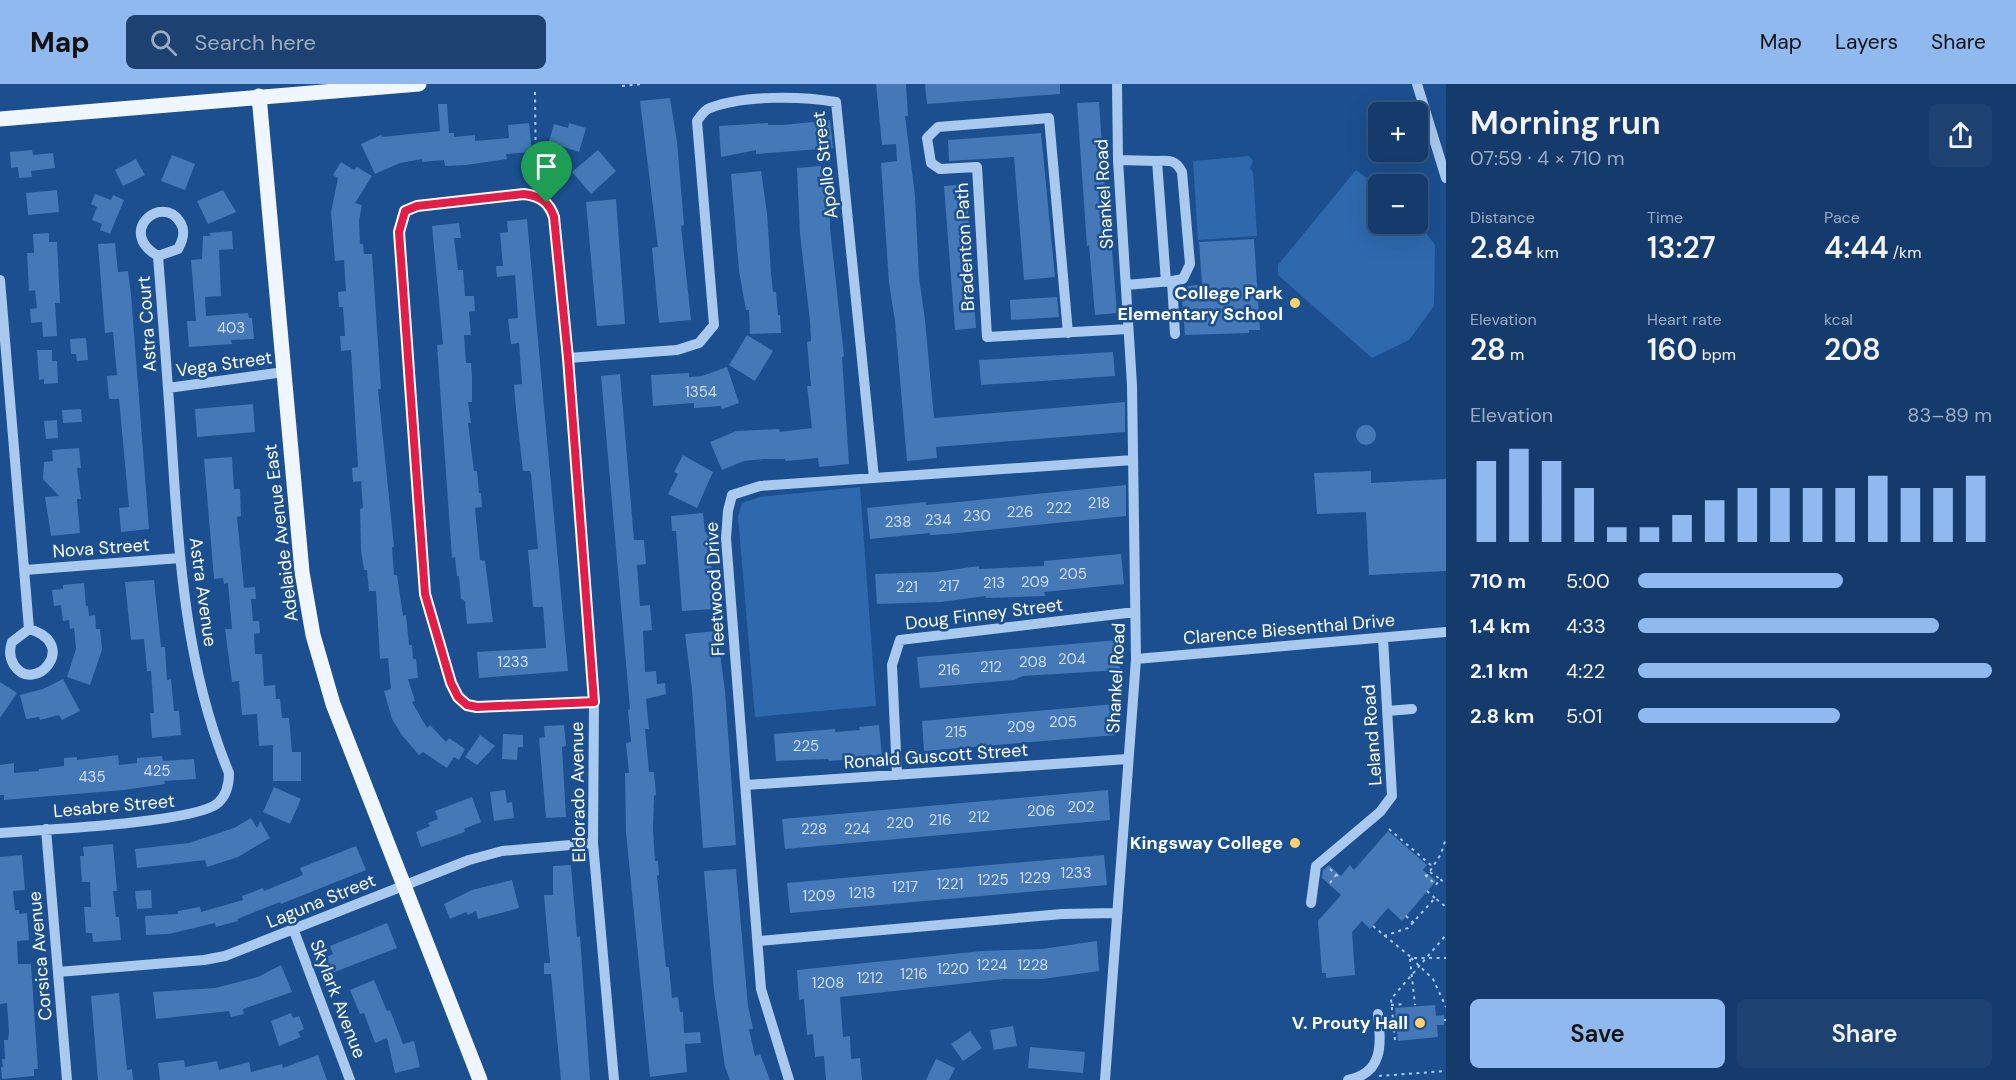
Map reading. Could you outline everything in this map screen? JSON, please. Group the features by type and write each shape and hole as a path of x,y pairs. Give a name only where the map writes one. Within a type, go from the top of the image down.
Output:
{"main road":[{"path":"0,119 372,86 419,84"},
{"name":"Adelaide Avenue East","path":"259,96 302,572 313,635 333,704 480,1080"}],"street":[{"name":"Shankel Road","path":"1117,84 1118,160 1133,460 1136,659 1117,913"},
{"path":"1416,84 1446,178"},
{"name":"Apollo Street","path":"568,358 677,350 699,344 714,325 697,121 707,108 755,100 807,97 836,102 874,478"},
{"name":"Bradenton Path","path":"1068,333 1049,118 938,127 927,138 931,163 940,169 977,167 987,337 1068,333 1128,329"},
{"path":"1118,160 1171,160 1179,165 1182,172 1190,264 1183,279 1126,285"},
{"path":"1157,161 1175,334"},
{"path":"536,196 524,194 417,206 405,211 400,221 421,561 425,594 441,656 458,697 467,705 477,707 594,702"},
{"name":"Eldorado Avenue","path":"536,196 547,203 554,217 568,358 594,702 593,843 614,1080"},
{"name":"Astra Court","path":"158,256 172,253 182,243 183,228 180,221 169,213 155,213 149,216 141,228 142,242 158,256 168,388"},
{"path":"0,280 29,629"},
{"name":"Vega Street","path":"168,388 284,372"},
{"name":"Astra Avenue","path":"168,388 180,558 188,628 207,711 229,773 229,784 225,795"},
{"name":"Fleetwood Drive","path":"789,1080 761,989 726,538 732,495 760,486 1133,460"},
{"name":"Nova Street","path":"25,570 180,558"},
{"name":"Doug Finney Street","path":"897,775 892,665 900,640 1135,612"},
{"path":"29,629 43,634 52,646 52,660 48,666 36,674 16,669 10,656 12,642 29,629"},
{"name":"Clarence Biesenthal Drive","path":"1136,659 1446,632"},
{"name":"Leland Road","path":"1311,903 1316,866 1380,812 1391,798 1383,638"},
{"path":"1387,711 1412,709"},
{"name":"Ronald Guscott Street","path":"746,785 1128,759"},
{"name":"Lesabre Street","path":"0,833 184,816 208,808 225,795"},
{"name":"Corsica Avenue","path":"46,829 67,1080"},
{"name":"Laguna Street","path":"58,972 204,960 225,956 294,931 469,860 502,851 593,843"},
{"path":"758,942 1062,914 1117,913 1105,1080"},
{"name":"Skylark Avenue","path":"294,931 350,1080"},
{"path":"1348,1080 1361,1077 1371,1068 1379,1052 1381,1041 1378,1014"}],"path":[{"path":"622,86 643,84"},
{"path":"535,92 536,196"},
{"path":"1389,829 1434,867"},
{"path":"1440,879 1436,885 1425,876 1434,867 1446,838"},
{"path":"1330,869 1338,876 1330,882"},
{"path":"1430,872 1446,884"},
{"path":"1427,891 1446,907"},
{"path":"1384,936 1405,931 1435,897"},
{"path":"1406,916 1414,923"},
{"path":"1372,926 1419,966 1437,986 1446,1006"},
{"path":"1395,1040 1391,1005 1394,995 1446,935"},
{"path":"1409,956 1417,959 1446,958"},
{"path":"1409,956 1415,1005"},
{"path":"1391,1005 1405,1004"},
{"path":"1361,1077 1446,1071"}],"shaded area":[{"path":"1249,156 1253,161 1250,168 1253,172 1257,236 1198,240 1193,161"},
{"path":"1356,170 1368,179 1368,234 1427,234 1435,245 1434,306 1409,340 1372,358 1278,275 1278,265"},
{"path":"860,487 876,706 755,717 738,516 742,503 760,497"}],"building":[{"path":"876,84 906,84 908,116 905,116 915,196 919,278 934,418 1125,402 1125,432 936,447 937,458 907,461 895,321 889,283 881,163 897,161 896,144 882,145"},
{"path":"925,84 1060,84 1060,94 927,104"},
{"path":"670,98 677,142 684,225 681,226 691,320 659,323 652,248 658,247 640,101"},
{"path":"1099,102 1109,249 1112,249 1117,313 1095,315 1089,245 1087,246 1077,103"},
{"path":"438,104 447,104 449,133 454,133 454,137 475,135 475,141 509,138 508,125 529,123 532,152 506,154 507,159 466,165 445,166 444,160 422,162 422,159 400,163 375,174 361,144 381,135 382,137 440,131"},
{"path":"830,120 833,148 756,154 756,150 721,157 719,126 768,123 768,125 784,125"},
{"path":"569,123 586,128 579,152 558,145 555,154 546,152 554,124 568,128"},
{"path":"1041,133 1055,277 1024,280 1014,157 949,161 948,140"},
{"path":"32,150 33,155 53,153 55,168 31,171 32,177 19,178 18,167 11,168 10,152"},
{"path":"598,150 616,171 591,194 572,172"},
{"path":"172,155 195,164 185,190 161,181"},
{"path":"136,159 145,175 123,186 115,170"},
{"path":"341,162 354,170 357,167 372,176 355,203 362,205 359,221 360,244 363,244 364,254 372,254 381,389 378,389 394,547 392,547 394,575 397,575 403,616 406,615 409,645 412,645 413,659 416,659 418,678 408,679 415,701 412,702 427,728 430,725 446,742 449,738 465,749 459,760 454,757 447,768 423,752 419,755 401,734 392,719 384,691 391,689 388,658 380,659 376,591 369,591 367,570 364,570 361,550 360,509 363,508 361,481 353,482 352,468 358,467 351,350 341,351 340,336 345,336 343,307 339,307 338,292 346,291 344,260 335,261 331,212 338,178 333,175"},
{"path":"821,166 821,169 828,168 830,186 830,228 844,356 842,357 849,464 819,467 818,458 786,461 785,459 764,459 744,461 722,470 710,442 736,431 779,429 780,432 812,428 807,386 811,386 807,342 811,341 810,321 800,234 797,168"},
{"path":"761,171 767,213 773,292 776,292 781,333 750,334 749,310 746,310 739,271 731,174"},
{"path":"966,184 976,328 955,330 944,186"},
{"path":"57,190 59,212 28,215 26,193"},
{"path":"223,190 236,212 208,224 197,201"},
{"path":"95,194 111,200 113,195 124,200 110,234 100,230 102,224 92,220 97,207 91,204"},
{"path":"616,199 625,324 597,326 586,202"},
{"path":"527,219 568,671 479,678 477,652 546,648 543,607 533,607 528,550 538,549 531,474 530,471 523,471 516,410 514,385 522,384 519,343 511,344 508,319 518,318 515,275 497,277 496,266 503,266 500,233 508,232 507,221"},
{"path":"459,223 461,238 454,238 458,270 463,270 465,296 474,296 475,311 469,312 471,335 464,335 466,363 471,363 472,377 472,402 468,402 471,423 468,423 474,471 477,471 479,493 481,493 482,507 475,508 480,560 485,561 493,622 467,624 465,601 461,599 455,557 452,558 437,345 443,344 432,226"},
{"path":"232,231 233,249 219,250 221,296 205,297 206,316 248,313 249,318 252,318 254,339 231,340 232,344 189,347 187,321 196,321 191,260 202,259 203,236 211,236 209,233"},
{"path":"49,233 49,242 57,242 60,303 55,303 57,336 43,337 42,322 31,323 30,309 37,308 35,290 29,291 27,253 34,253 33,234"},
{"path":"1254,239 1260,330 1249,330 1249,333 1185,335 1182,299 1184,287 1202,284 1199,242"},
{"path":"115,243 118,272 128,271 131,294 149,529 121,532 119,508 129,507 119,399 109,399 107,376 117,375 113,332 105,333 98,244"},
{"path":"1057,297 1059,317 1011,320 1010,300"},
{"path":"747,335 773,351 755,381 729,365"},
{"path":"86,338 88,360 77,361 76,354 71,354 70,339"},
{"path":"37,350 52,350 52,361 57,361 58,383 44,384 44,379 39,380"},
{"path":"1113,352 1115,376 981,385 979,360"},
{"path":"727,367 739,403 722,409 721,406 694,408 694,403 653,406 651,375 689,373 689,377 702,376"},
{"path":"620,374 634,540 644,540 646,564 637,565 640,606 650,605 652,630 643,631 645,672 656,671 657,684 665,683 666,694 646,699 649,729 645,729 649,772 654,772 656,795 654,796 653,830 655,861 658,861 659,875 657,876 666,967 669,967 672,998 678,997 680,1012 683,1012 684,1033 700,1032 701,1043 685,1044 687,1072 650,1077 626,832 625,773 629,773 626,743 631,742 628,710 630,709 601,376"},
{"path":"253,404 255,432 197,437 195,409"},
{"path":"81,409 82,422 63,423 62,410"},
{"path":"57,420 58,438 46,439 44,421"},
{"path":"1366,425 1373,428 1376,435 1373,442 1366,445 1359,442 1356,435 1359,428"},
{"path":"79,448 81,468 77,468 81,499 77,499 80,533 51,536 45,497 59,496 43,479 44,462 53,461 52,450"},
{"path":"683,455 713,472 697,508 668,494 678,474 674,472"},
{"path":"232,457 234,489 240,489 241,516 237,517 244,588 255,587 256,599 251,599 253,621 259,621 260,633 254,634 255,654 262,654 264,686 275,685 276,699 280,699 282,718 289,718 292,752 301,752 301,781 273,781 273,745 259,746 257,714 242,715 239,681 232,682 225,629 232,629 228,583 224,584 223,578 214,579 204,459"},
{"path":"1371,471 1371,483 1446,479 1446,571 1369,575 1366,512 1317,514 1314,473"},
{"path":"1126,485 1126,516 948,534 930,535 930,533 870,539 867,508 926,502 926,505"},
{"path":"703,513 705,532 709,532 714,609 682,611 676,531 672,531 671,516"},
{"path":"1121,554 1124,584 1044,592 1045,596 986,598 986,596 941,602 877,604 875,574 936,572 979,566 979,569 1044,566 1044,561"},
{"path":"154,580 161,647 165,647 167,680 171,679 174,711 179,711 181,735 152,738 150,713 154,713 151,671 147,671 144,639 131,640 125,582"},
{"path":"84,583 86,606 88,606 89,616 95,615 96,629 100,629 102,650 90,685 67,677 76,649 74,628 70,629 69,620 63,621 61,605 54,606 52,590 63,589 63,585"},
{"path":"717,631 725,691 736,845 703,848 692,690 685,634"},
{"path":"1118,640 1120,670 1023,676 1014,680 920,688 917,657"},
{"path":"63,679 80,711 62,720 59,715 40,720 39,717 26,719 20,695 43,689"},
{"path":"0,682 17,693 0,718"},
{"path":"1115,704 1117,735 924,751 922,721"},
{"path":"564,725 566,746 562,747 566,817 546,818 539,738 545,737 544,726"},
{"path":"879,725 882,757 829,761 828,759 776,761 774,734 835,729 835,732 860,730 859,727"},
{"path":"503,734 523,735 523,747 518,747 517,760 502,759"},
{"path":"480,735 495,746 477,765 465,757"},
{"path":"118,755 119,765 137,763 137,758 162,756 163,761 194,759 196,779 164,781 165,784 124,790 4,800 4,795 0,795 0,765 14,763 14,773 39,771 39,769 64,766 64,758 77,757 77,760"},
{"path":"274,787 301,799 290,824 263,812"},
{"path":"505,790 507,803 512,802 514,818 494,821 490,792"},
{"path":"1108,790 1110,820 785,849 782,819"},
{"path":"472,797 481,822 464,829 465,832 421,847 416,832 430,826 428,823 438,819 435,811"},
{"path":"251,818 257,828 260,821 270,838 238,857 207,867 205,860 137,868 135,849 189,843 234,828"},
{"path":"1388,831 1427,865 1423,870 1436,881 1402,921 1388,908 1370,929 1362,921 1352,932 1355,975 1326,978 1326,973 1322,973 1318,921 1341,895 1322,878 1323,870 1329,865 1341,876 1350,865 1354,870"},
{"path":"113,844 117,891 113,891 121,940 93,942 92,933 86,933 84,907 91,907 90,882 82,882 80,856 84,856 83,847"},
{"path":"356,846 366,870 237,919 238,921 216,927 215,923 169,934 146,935 145,916 178,914 178,911 200,907 201,912 243,900 242,896 263,888 264,891 303,875 300,868"},
{"path":"22,855 25,890 13,891 15,910 19,910 19,914 27,913 29,940 17,941 18,964 31,964 38,1069 34,1069 34,1076 2,1079 2,1059 5,1059 4,1040 8,1040 9,1032 7,1003 0,1004 0,857"},
{"path":"1104,855 1107,885 790,913 787,883"},
{"path":"571,865 577,937 580,936 590,1080 561,1080 551,974 544,974 544,963 550,963 544,895 553,895 553,866"},
{"path":"736,869 748,1006 753,1029 749,1029 755,1056 760,1054 770,1080 730,1080 725,1067 714,991 704,871"},
{"path":"512,880 519,908 478,919 476,911 468,915 466,912 450,919 444,904 472,890"},
{"path":"151,890 152,908 137,909 135,891"},
{"path":"387,923 397,948 332,973 326,957 333,954 330,946"},
{"path":"1097,941 1099,971 1043,979 1004,979 840,997 843,1037 850,1036 851,1059 860,1058 862,1080 826,1080 824,1056 815,1057 813,1034 807,1035 804,999 799,1000 797,970 982,951 1042,949"},
{"path":"281,965 292,992 243,1009 244,1014 231,1017 229,1011 156,1019 153,992 215,988 258,977"},
{"path":"374,980 387,1011 390,1010 403,1044 414,1041 420,1067 395,1073 387,1038 375,1043 364,1013 360,1014 350,990"},
{"path":"119,993 127,1070 132,1069 133,1080 98,1080 91,996"},
{"name":"V. Prouty Hall","path":"1435,1005 1436,1016 1444,1015 1444,1025 1437,1025 1438,1037 1398,1041 1395,1008"},
{"path":"291,1013 293,1018 299,1016 304,1029 298,1032 301,1037 279,1046 271,1021"},
{"path":"1013,1026 1017,1046 994,1050 990,1030"},
{"path":"970,1031 982,1048 963,1061 951,1044"},
{"path":"1030,1047 1085,1052 1083,1073 1028,1068"},
{"path":"318,1055 327,1080 160,1080 158,1063 184,1060 185,1067 217,1061 219,1070 249,1062 251,1072 282,1064 283,1068"},
{"path":"936,1059 955,1068 949,1080 926,1080"}],"place":[{"name":"College Park Elementary School","path":"1295,303"},
{"name":"Kingsway College","path":"1295,843"},
{"name":"V. Prouty Hall","path":"1420,1023"}],"route":[{"path":"524,194 536,196 547,203 554,217 568,358 594,702 477,707 467,705 458,697 451,683 441,656 425,594 400,221 405,211 417,206 524,194"}]}
